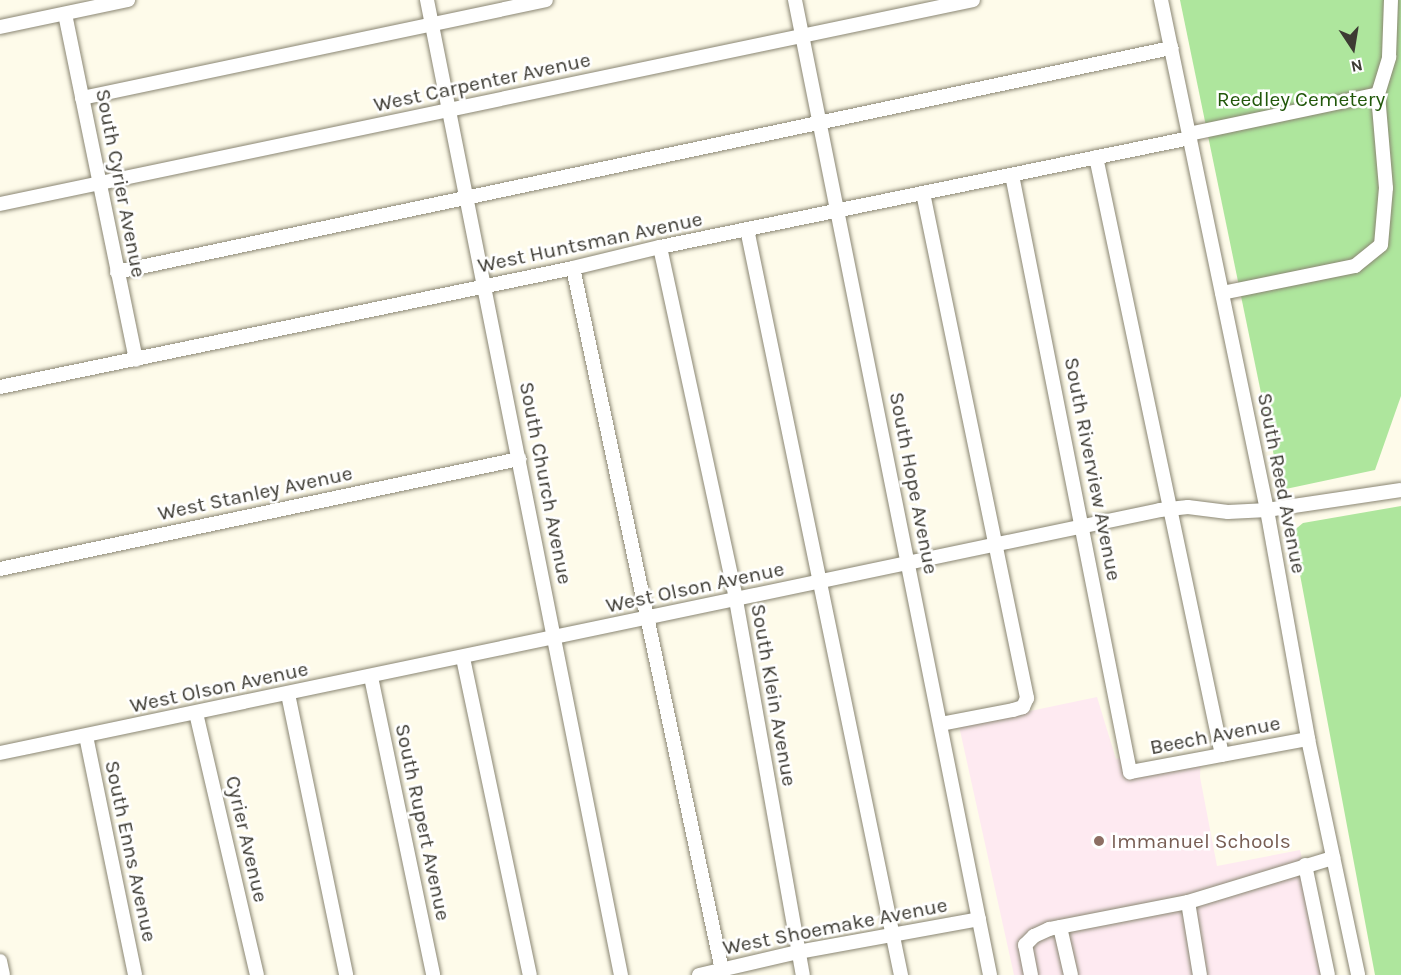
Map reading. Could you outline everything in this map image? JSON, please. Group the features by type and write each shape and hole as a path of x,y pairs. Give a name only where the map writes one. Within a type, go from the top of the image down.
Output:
{"street":[{"path":"0,27 128,0"},
{"name":"South Church Avenue","path":"427,0 556,638 621,975"},
{"path":"82,98 546,0"},
{"name":"South Hope Avenue","path":"795,0 990,975"},
{"name":"West Carpenter Avenue","path":"0,204 972,0"},
{"name":"South Reed Avenue","path":"1161,0 1267,510 1308,739 1358,975"},
{"path":"1222,293 1355,266 1381,245 1386,188 1378,94 1389,57 1391,0"},
{"name":"South Cyrier Avenue","path":"65,14 136,360"},
{"path":"117,272 1171,48"},
{"name":"West Huntsman Avenue","path":"0,387 573,268 660,247 923,194 1378,94"},
{"path":"1096,157 1222,755"},
{"name":"South Riverview Avenue","path":"1011,175 1083,527 1130,772"},
{"path":"923,194 1027,698 1023,706 1013,710 940,724"},
{"path":"747,230 901,975"},
{"name":"South Klein Avenue","path":"660,247 736,600 803,975"},
{"path":"573,268 722,972"},
{"name":"West Stanley Avenue","path":"0,569 519,459"},
{"name":"West Olson Avenue","path":"0,753 1171,509 1188,507 1228,512 1267,510 1401,490"},
{"path":"463,658 530,975"},
{"name":"South Rupert Avenue","path":"371,677 433,975"},
{"path":"288,694 346,975"},
{"name":"Cyrier Avenue","path":"196,713 257,975"},
{"name":"South Enns Avenue","path":"86,735 135,975"},
{"name":"Beech Avenue","path":"1130,772 1308,739"},
{"path":"1031,975 1025,945 1034,936 1060,927 1188,902 1333,858"},
{"path":"1305,865 1328,975"},
{"path":"1188,902 1200,975"},
{"name":"West Shoemake Avenue","path":"699,975 722,972 798,952 979,920"},
{"path":"1060,927 1071,975"},
{"path":"0,961 3,975"}],"shaded area":[{"name":"Immanuel Schools","path":"1097,697 1116,759 1132,755 1135,768 1201,756 1200,777 1217,866 1300,850 1328,975 1014,975 959,726"}],"green space":[{"name":"Reedley Cemetery","path":"1180,0 1401,0 1401,396 1375,470 1281,490"},
{"path":"1401,506 1401,975 1375,975 1292,532 1303,523"}],"place":[{"name":"Immanuel Schools","path":"1099,841"}]}
